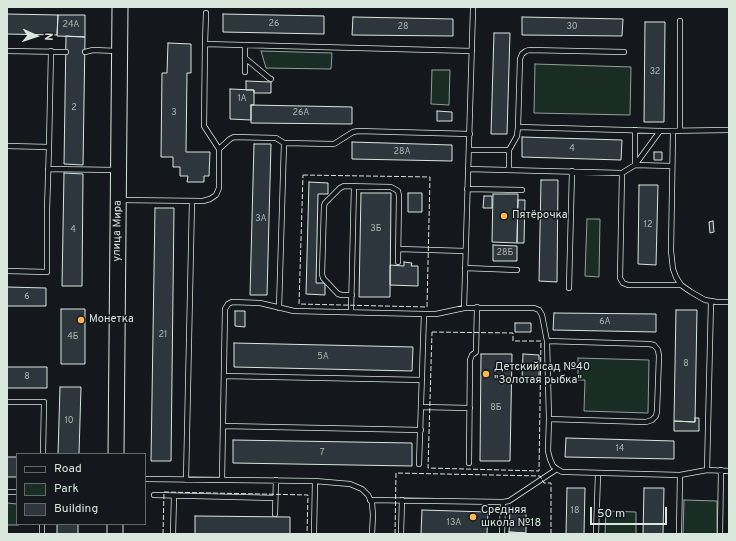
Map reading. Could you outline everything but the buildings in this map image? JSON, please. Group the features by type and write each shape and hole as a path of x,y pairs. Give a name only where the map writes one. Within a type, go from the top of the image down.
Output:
{"main road":[{"name":"улица Мира","path":"116,453 120,7"}],"lane":[{"path":"464,308 473,9"},
{"path":"119,200 192,201 210,200 216,195 219,188 219,149 204,126 206,13"},
{"path":"680,21 680,131"},
{"path":"205,44 472,51"},
{"path":"245,45 245,72"},
{"path":"85,52 93,50 120,51"},
{"path":"508,170 509,150 518,136 520,59 522,54 529,50 624,52"},
{"path":"7,51 66,52"},
{"path":"7,271 47,272 51,51"},
{"path":"245,58 271,79"},
{"path":"518,127 660,131 729,130"},
{"path":"635,130 635,165"},
{"path":"219,149 234,137 276,138 284,143 334,144 353,132 358,131 470,134"},
{"path":"468,169 622,173 635,165 660,131"},
{"path":"673,131 671,251 673,268 681,285 699,297 711,301 724,303 729,302"},
{"path":"279,308 284,143"},
{"path":"7,146 49,147"},
{"path":"469,150 509,150"},
{"path":"635,165 672,166"},
{"path":"48,169 119,170"},
{"path":"569,288 572,171"},
{"path":"622,173 620,278 623,283 628,284 681,285"},
{"path":"352,295 338,294 323,278 322,274 324,206 325,203 340,188 344,186 391,187 398,191 398,262"},
{"path":"351,312 354,186"},
{"path":"468,189 522,190"},
{"path":"186,480 192,201"},
{"path":"398,249 465,251"},
{"path":"465,268 517,270"},
{"path":"707,470 711,301"},
{"path":"222,480 225,308 232,302 253,302 294,311 424,314 436,314 464,308 477,307 534,308 539,310 542,315 547,341 549,419 548,451 553,466 557,470 598,474 680,476 707,470 729,470"},
{"path":"469,464 470,360 472,355 476,352 477,307"},
{"path":"419,464 424,314"},
{"path":"547,341 649,344 654,345 658,350 659,356 657,411 656,416 652,420 646,422 549,419"},
{"path":"224,376 422,380"},
{"path":"7,402 44,402 43,453"},
{"path":"421,407 470,408"},
{"path":"223,426 420,430"},
{"path":"370,500 503,502 509,501 557,470"},
{"path":"720,534 721,470"},
{"path":"596,534 598,474"},
{"path":"679,534 680,476"},
{"path":"146,479 276,480 350,484 362,489 368,495 372,503 372,534"},
{"path":"275,514 276,480"},
{"path":"314,534 315,481"},
{"path":"154,495 275,498"},
{"path":"173,534 174,496"},
{"path":"401,534 402,500"},
{"path":"502,534 503,502"}],"green space":[{"path":"261,51 332,53 331,69 266,68"},
{"path":"535,64 631,67 630,115 534,113"},
{"path":"432,70 450,70 449,105 431,104"},
{"path":"587,219 600,219 599,277 585,276"},
{"path":"578,358 649,360 648,413 584,411 585,380 578,380"},
{"path":"684,500 717,501 717,534 683,534"},
{"path":"7,503 16,504 16,525 7,525"},
{"path":"606,511 636,512 636,534 605,534"}],"fence":[{"path":"303,175 430,177 427,307 299,304 303,175"},
{"path":"432,332 513,333 513,341 541,341 539,471 428,468 432,332"},
{"path":"395,534 396,473 540,476 544,483 551,483 551,534"},
{"path":"163,534 164,492 308,495 307,534"}],"place":[{"name":"Пятёрочка","path":"504,216"},
{"name":"Монетка","path":"81,320"},
{"name":"Детский сад №40 \"Золотая рыбка\"","path":"486,374"},
{"name":"Средняя школа №18","path":"473,517"}]}
